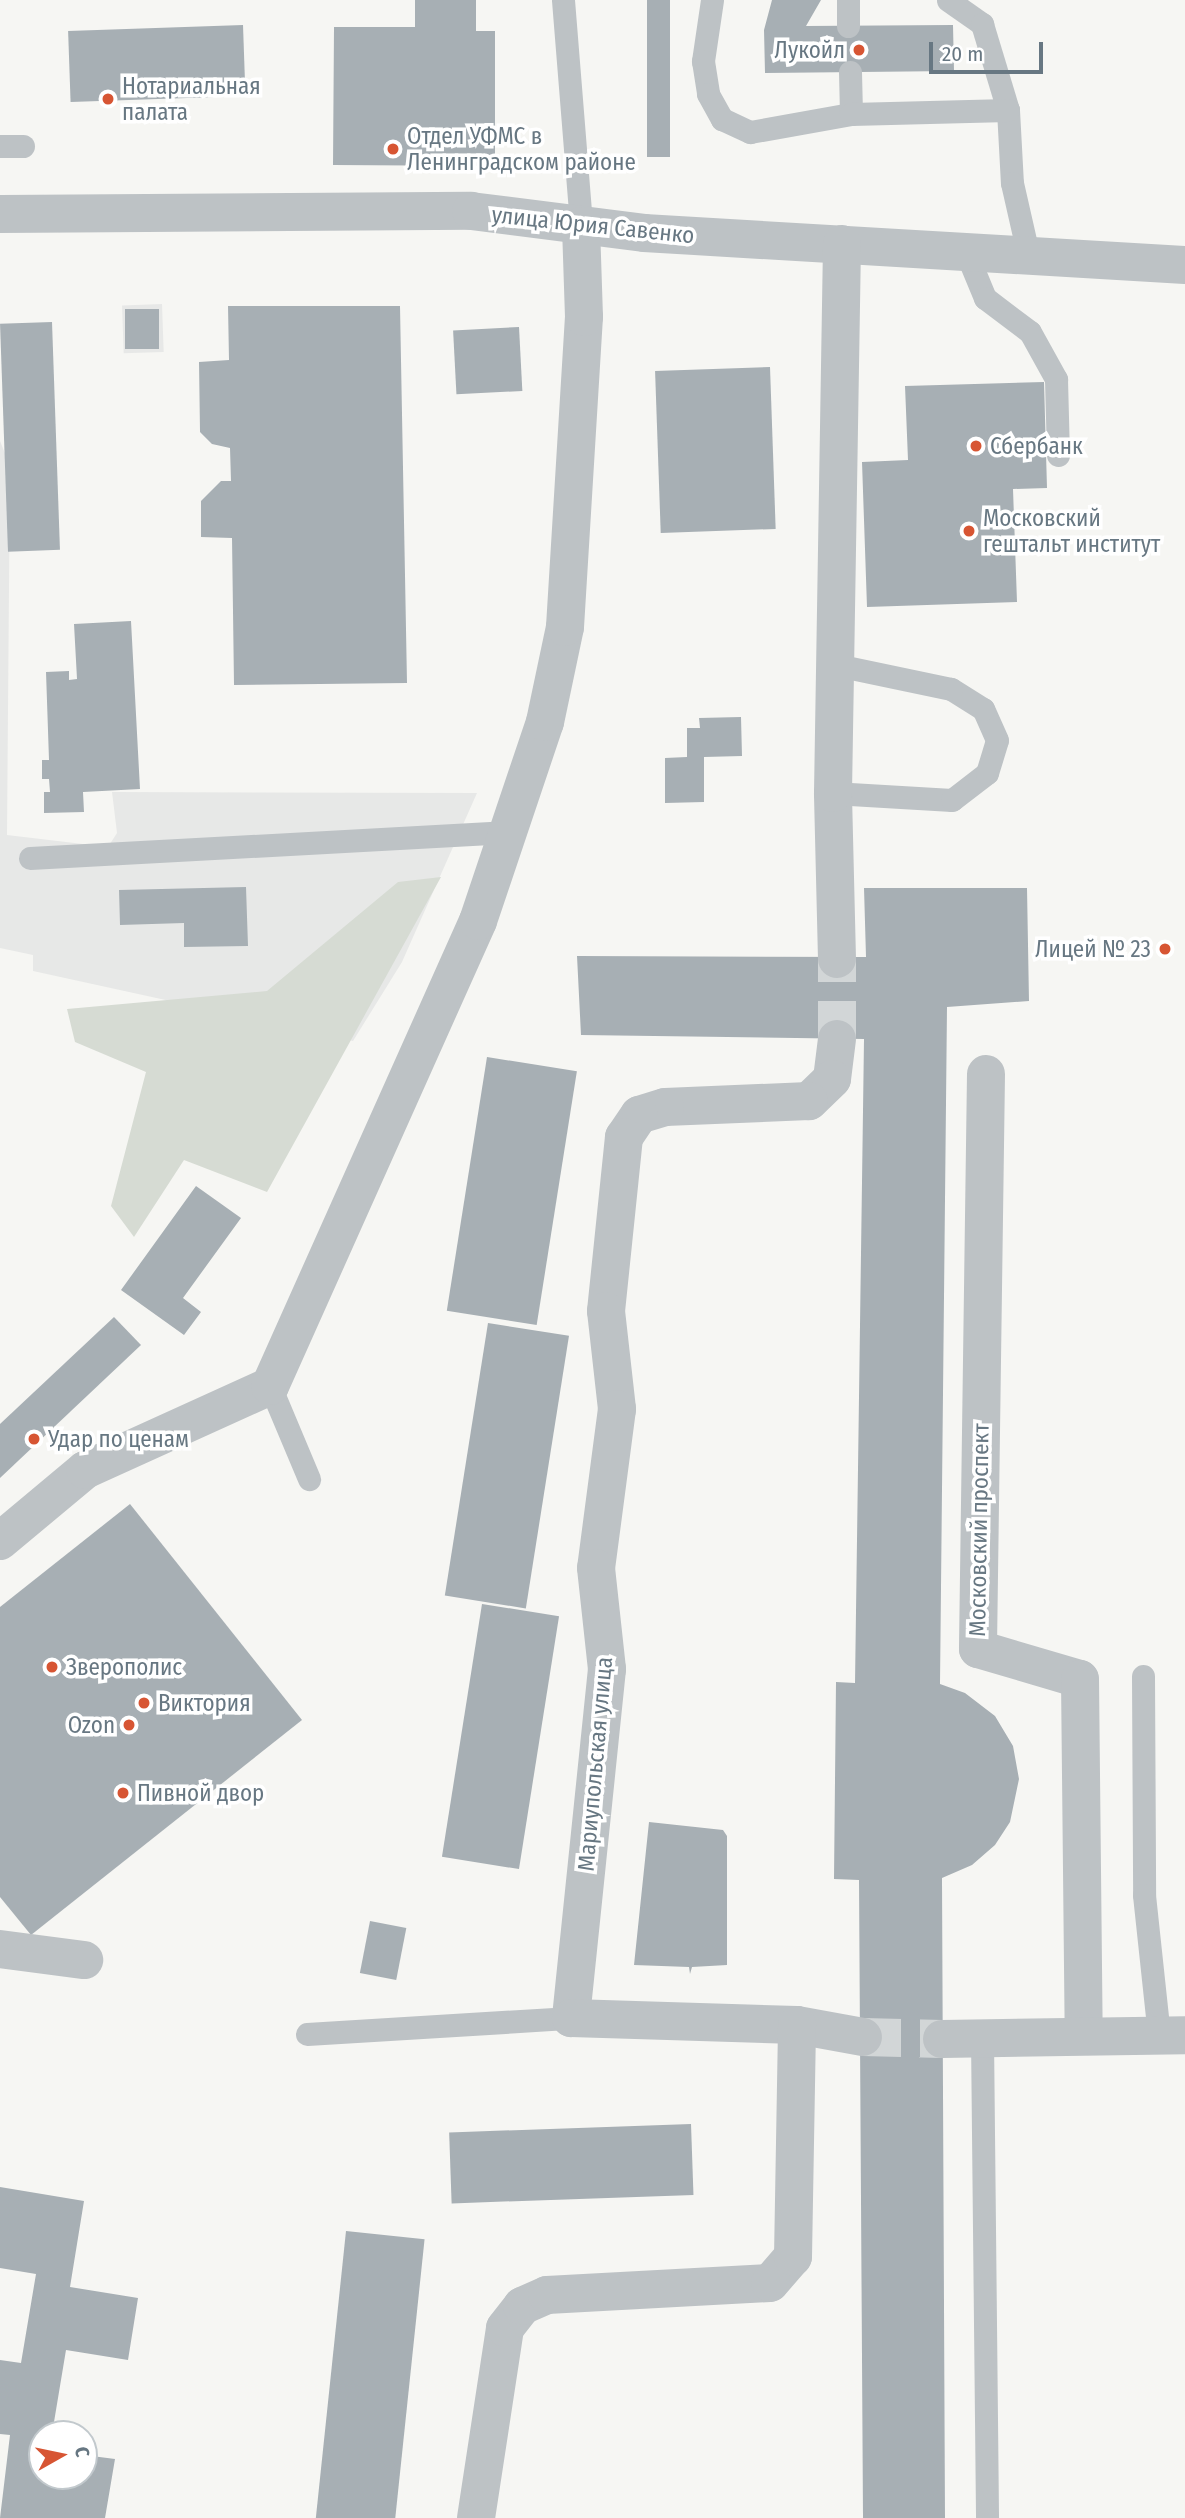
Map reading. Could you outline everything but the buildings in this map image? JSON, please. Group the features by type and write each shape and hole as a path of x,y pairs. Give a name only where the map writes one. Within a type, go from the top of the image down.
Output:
{"street":[{"name":"улица Юрия Савенко","path":"0,214 471,212 581,226 1029,258 1185,264"},
{"path":"0,1541 85,1470 270,1386 478,921 545,722 565,627 584,317 581,226"},
{"path":"837,959 832,793 842,244"},
{"name":"Мариупольская улица","path":"571,2018 607,1669 596,1568 617,1409 606,1311 624,1137 639,1115 665,1107 809,1101 832,1079 837,1039"},
{"name":"Московский проспект","path":"986,1074 978,1649 1080,1679 1084,2035"},
{"path":"0,1948 84,1960"},
{"path":"571,2018 797,2025 863,2037"},
{"path":"476,2518 505,2328 522,2306 547,2295 770,2283 793,2257 797,2025"},
{"path":"942,2039 1172,2035"}],"lane":[{"path":"563,0 581,226"},
{"path":"712,0 703,61 708,94 722,119 750,132 851,114 1008,110"},
{"path":"848,0 848,26"},
{"path":"948,0 982,24 1008,110 1012,183 1029,258"},
{"path":"850,72 851,114"},
{"path":"0,146 23,146"},
{"path":"966,252 985,298 1030,332 1056,379 1058,455"},
{"path":"832,793 952,800 987,773 997,740 983,709 951,689 836,665"},
{"path":"30,858 508,832"},
{"path":"270,1386 309,1479"},
{"path":"1143,1676 1144,1895 1172,2035"},
{"path":"307,2034 571,2018"},
{"path":"982,2038 986,2518"}],"shaded area":[{"path":"162,304 164,352 124,353 122,305"},
{"path":"0,441 10,466 7,835 108,847 117,833 112,792 477,793 402,962 353,1041 33,971 33,955 0,948"},
{"path":"441,877 267,1192 184,1160 134,1237 111,1206 146,1072 75,1042 67,1009 267,991 398,882"}],"tunnel":[{"path":"837,959 837,1039"},
{"path":"863,2037 942,2039"}],"place":[{"name":"Лукойл","path":"859,50"},
{"name":"Нотариальная палата","path":"108,99"},
{"name":"Отдел УФМС в Ленинградском районе","path":"393,149"},
{"name":"Сбербанк","path":"976,446"},
{"name":"Московский гештальт институт","path":"969,531"},
{"name":"Лицей № 23","path":"1165,949"},
{"name":"Удар по ценам","path":"34,1439"},
{"name":"Зверополис","path":"52,1667"},
{"name":"Виктория","path":"144,1703"},
{"name":"Ozon","path":"129,1725"},
{"name":"Пивной двор","path":"123,1793"}]}
